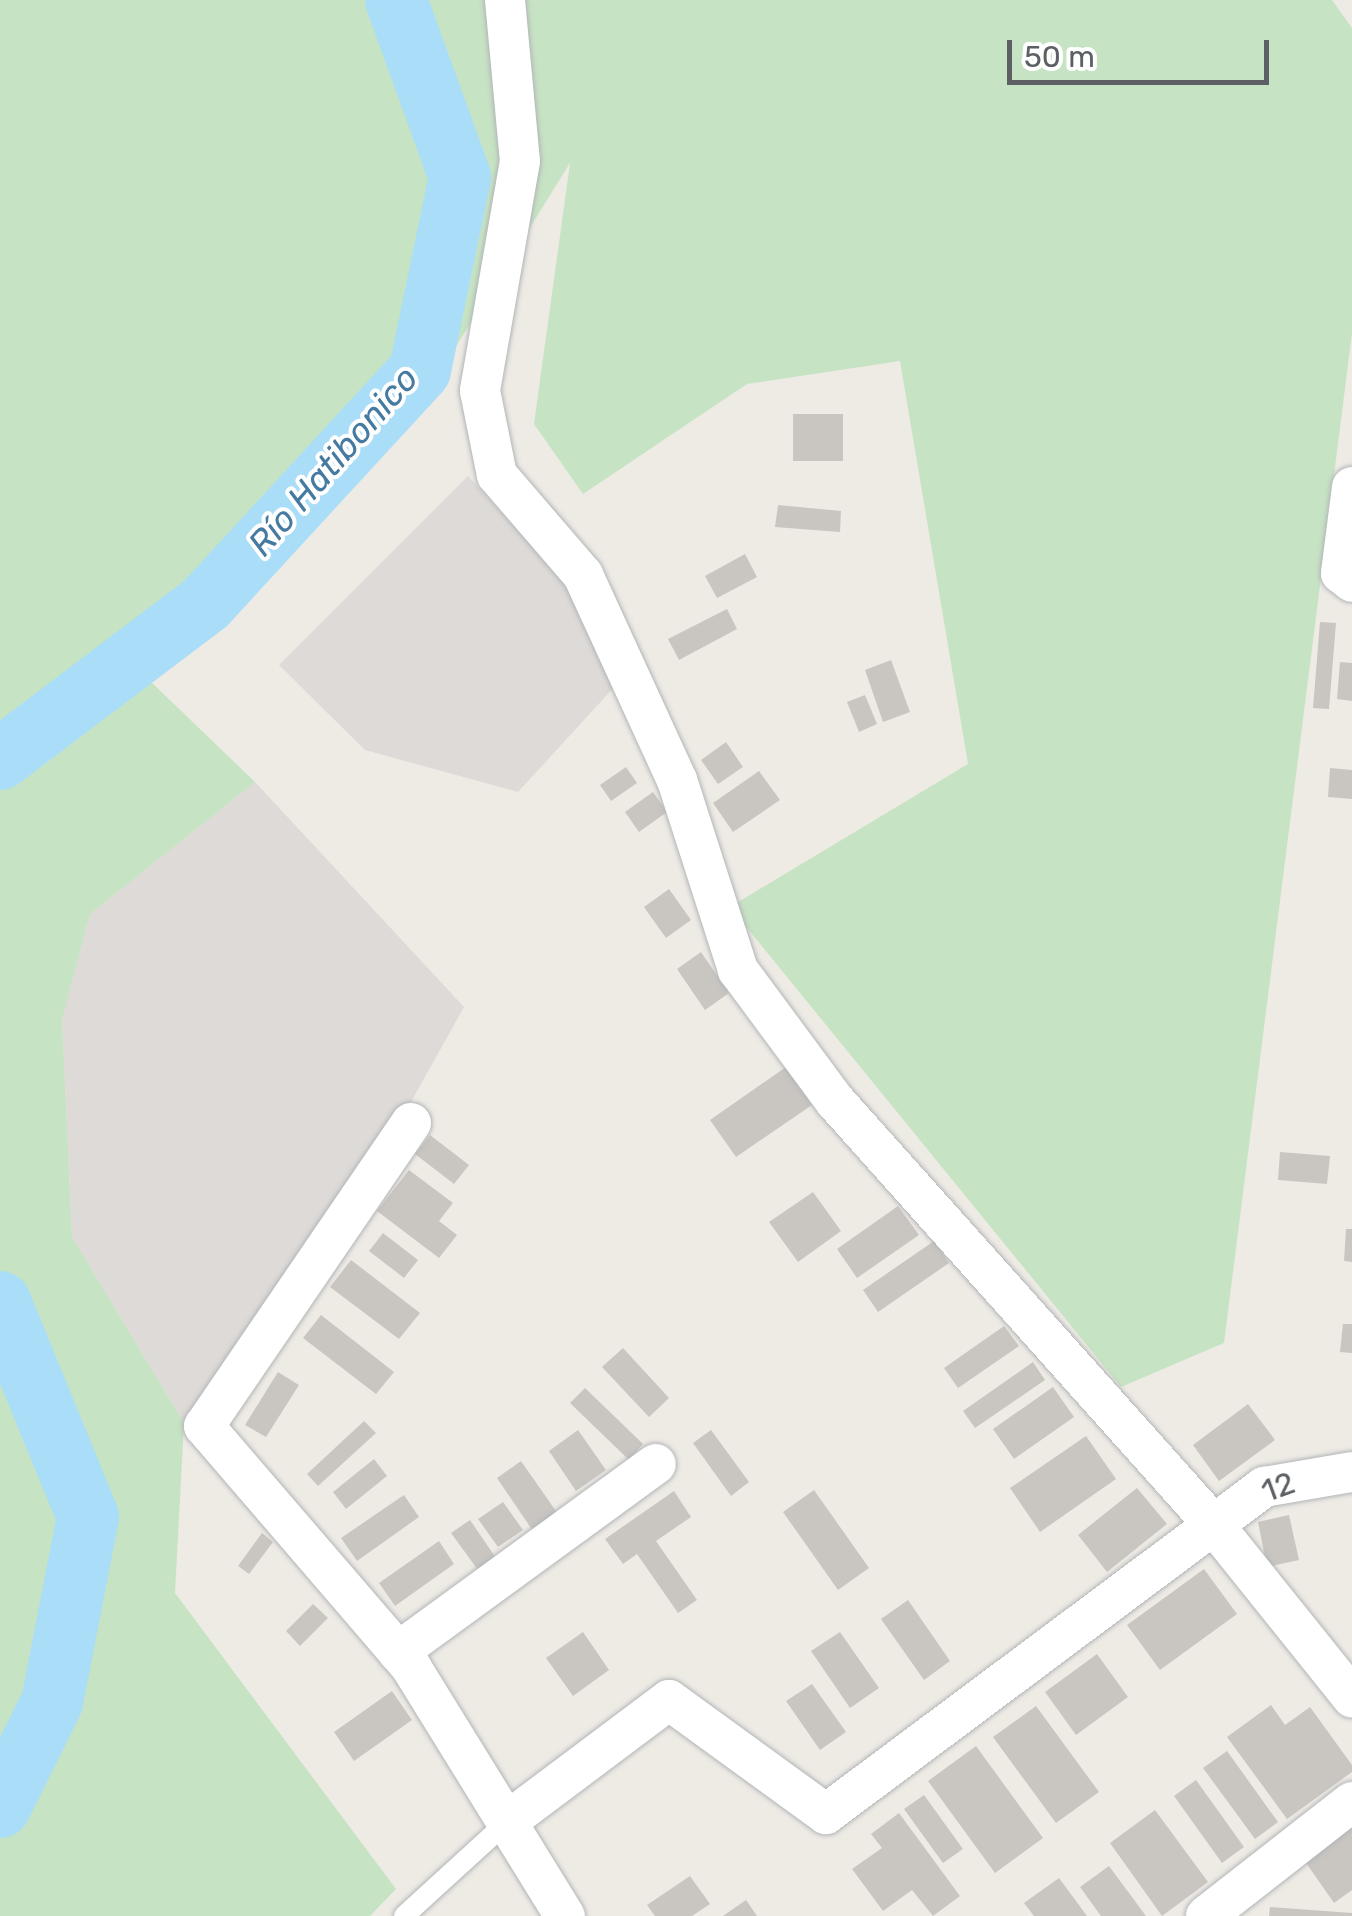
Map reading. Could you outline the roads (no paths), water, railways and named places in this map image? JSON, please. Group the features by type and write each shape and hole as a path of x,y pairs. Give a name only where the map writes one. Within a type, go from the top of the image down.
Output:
{"street":[{"path":"505,0 520,161 480,391 498,475 583,575 677,780 738,970 835,1100 1214,1525 1352,1696"},
{"path":"1352,487 1341,573 1352,582"},
{"path":"411,1123 204,1426 398,1652 509,1820 565,1916"},
{"path":"398,1652 656,1464"},
{"name":"12","path":"509,1820 669,1700 826,1814 1264,1487 1352,1472"},
{"path":"1206,1916 1352,1802"}],"lane":[{"path":"404,1916 509,1820"}],"waterway":[{"name":"Río Hatibonico","path":"0,759 206,603 420,370 460,177 396,0"},
{"name":"Río Hatibonico","path":"0,1302 88,1517 52,1702 0,1807"}]}
